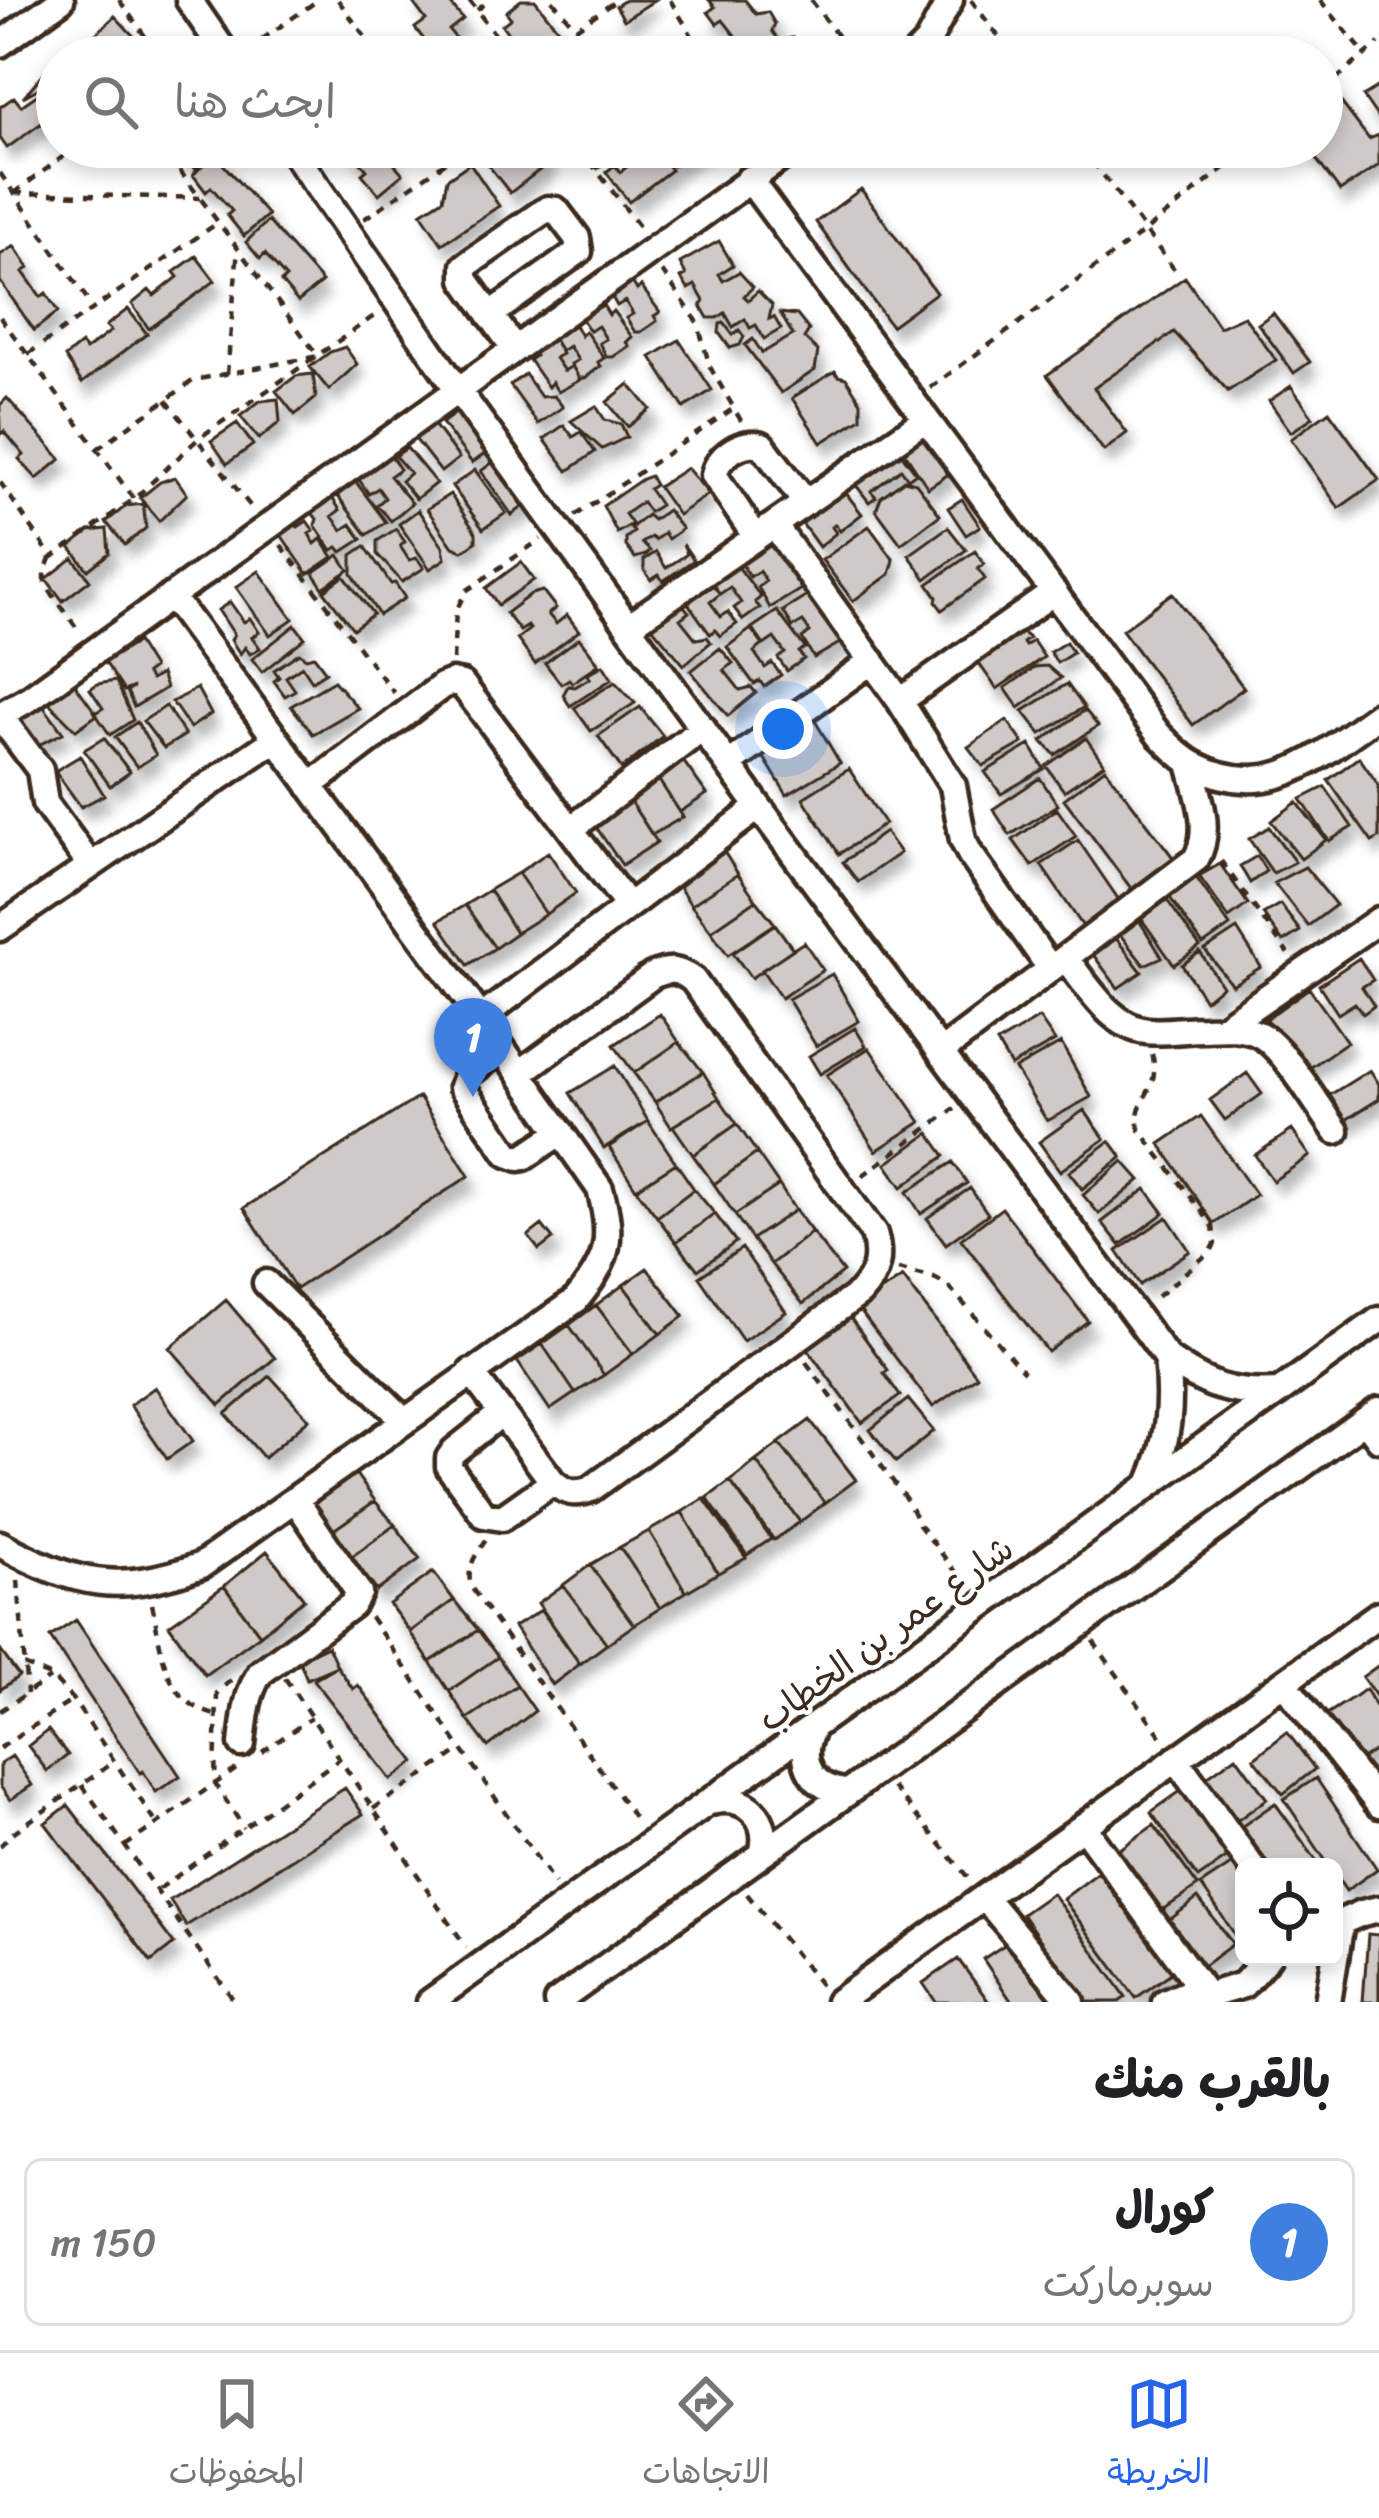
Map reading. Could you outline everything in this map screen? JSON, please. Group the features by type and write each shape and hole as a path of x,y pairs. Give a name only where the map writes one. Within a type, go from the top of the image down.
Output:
{"street":[{"path":"0,44 61,0"},
{"path":"189,0 214,36"},
{"path":"931,36 950,0"},
{"path":"305,168 457,389 759,807 1167,1358 1219,1388 1249,1394 1279,1392"},
{"path":"90,865 45,803 40,770 0,715 30,698 765,168"},
{"path":"749,179 1160,734 1190,763 1223,777 1259,780 1294,771 1375,724"},
{"path":"490,315 579,250 577,238 556,210 541,213 465,266 465,279 490,315 514,348"},
{"path":"630,625 806,503 920,410"},
{"path":"806,503 767,451 754,442 719,461 714,476 765,531 900,701 953,786 970,854 1058,963 1112,1015 1145,1031 1222,1028 1259,1035 1274,1046 1336,1131"},
{"path":"900,701 1054,592"},
{"path":"8,1548 51,1570 88,1581 147,1581 202,1564 576,1300 595,1276 606,1248 608,1218 600,1189 481,1018 171,596"},
{"path":"728,764 872,661"},
{"path":"310,786 452,682 462,684 628,907"},
{"path":"571,829 703,728"},
{"path":"0,928 276,739"},
{"path":"942,1051 1196,859 1205,827 1190,763"},
{"path":"481,1018 759,807"},
{"path":"1222,1028 1379,920"},
{"path":"471,1372 553,1482 563,1491 578,1494 591,1490 860,1293 878,1265 874,1234 693,980 681,971 666,969 652,976 520,1073"},
{"path":"502,1049 466,1075 462,1087 508,1154 524,1157 561,1132"},
{"path":"266,1283 404,1420"},
{"name":"شارع عمر بن الخطاب","path":"430,2002 1379,1320"},
{"path":"1149,1487 1169,1424 1167,1358"},
{"path":"502,1413 449,1458 449,1467 484,1515 502,1518 553,1482"},
{"path":"557,2002 1082,1624 1374,1423"},
{"path":"242,1744 251,1688 260,1673 358,1600 356,1587 295,1499"},
{"path":"836,2002 1379,1614"},
{"path":"1284,1683 1379,1805"},
{"path":"812,1730 804,1754 807,1766 823,1786 848,1792"},
{"path":"1176,1759 1246,1858"},
{"path":"710,1803 734,1800 754,1810 765,1831 762,1854"},
{"path":"1083,1826 1207,1996"},
{"path":"985,1898 1072,2002"},
{"path":"1343,1922 1379,1909"},
{"path":"1207,1996 1243,1984 1260,1966"},
{"path":"1328,2002 1332,1966"},
{"path":"1165,2002 1183,1994 1207,1996"}],"path":[{"path":"119,0 145,36"},
{"path":"267,36 318,0"},
{"path":"338,0 365,36"},
{"path":"470,0 496,36"},
{"path":"477,10 490,0"},
{"path":"552,0 576,28 616,0"},
{"path":"670,0 693,36"},
{"path":"811,0 838,36"},
{"path":"971,0 998,36"},
{"path":"1320,0 1365,54"},
{"path":"1343,73 1379,43"},
{"path":"14,193 48,168"},
{"path":"178,168 318,356"},
{"path":"348,230 437,168"},
{"path":"599,168 697,321 706,358 754,442"},
{"path":"1098,168 1177,273"},
{"path":"920,410 1224,168"},
{"path":"0,173 94,308"},
{"path":"14,193 200,198"},
{"path":"28,354 219,222"},
{"path":"227,374 238,248"},
{"path":"94,652 45,584 50,559 134,499 199,438 396,301"},
{"path":"0,316 134,499"},
{"path":"97,448 194,380 318,356"},
{"path":"166,400 408,712"},
{"path":"452,682 454,622 466,591 734,408"},
{"path":"0,482 50,559"},
{"path":"1205,838 1302,973"},
{"path":"1135,1315 1211,1251 1216,1235 1139,1130 1138,1108 1148,1095 1156,1068 1145,1031"},
{"path":"843,1190 974,1094"},
{"path":"878,1265 948,1286 1024,1372"},
{"path":"791,1343 983,1607"},
{"path":"502,1518 470,1564 471,1587 652,1844"},
{"path":"8,1548 27,1694"},
{"path":"147,1581 169,1678 187,1703 216,1715"},
{"path":"358,1600 568,1904"},
{"path":"1082,1624 1176,1759"},
{"path":"274,1663 479,1967"},
{"path":"24,1665 52,1677 74,1700 157,1824"},
{"path":"0,1711 52,1677"},
{"path":"0,1748 74,1700"},
{"path":"125,1846 311,1718"},
{"path":"373,1809 462,1749"},
{"path":"157,1891 339,1759"},
{"path":"0,1846 114,1762"},
{"path":"879,1769 985,1898"},
{"path":"82,1785 235,2002"},
{"path":"732,1876 836,2002"}],"building":[{"path":"411,0 448,1 463,19 449,30 454,36 421,36 415,28 426,20"},
{"path":"521,0 535,0 560,36 510,36 502,25 511,18 506,12"},
{"path":"625,0 655,0 624,20 616,6"},
{"path":"709,0 745,0 756,14 768,12 776,36 736,36 723,20 717,24 708,12 715,7"},
{"path":"115,16 134,36 94,36"},
{"path":"1379,86 1379,119 1363,96"},
{"path":"36,96 36,127 7,148 0,138 0,107 14,97 21,106"},
{"path":"1343,105 1369,139 1379,135 1379,165 1340,191 1323,168 1343,168"},
{"path":"200,168 226,168 268,215 244,236 227,215 232,211 211,187 206,192 193,175"},
{"path":"398,168 403,174 379,194 362,174"},
{"path":"463,168 473,168 499,206 442,244 421,213 443,199 447,179"},
{"path":"490,168 542,168 510,193"},
{"path":"617,168 620,172 625,168 671,170 629,202 606,172"},
{"path":"861,189 936,293 891,326 816,222"},
{"path":"268,221 322,282 298,302 281,282 286,278 265,254 260,259 246,242"},
{"path":"719,241 733,265 719,274 723,281 739,272 753,287 744,296 748,300 758,291 772,305 769,319 774,317 781,329 764,339 756,325 750,328 745,319 733,327 725,313 708,318 695,285 688,289 681,278 686,275 680,263"},
{"path":"14,246 29,268 23,272 58,312 34,330 0,281 0,255"},
{"path":"196,256 215,281 149,329 132,304 149,290 154,296"},
{"path":"1185,277 1219,327 1244,316 1276,360 1228,391 1174,332 1094,388 1127,433 1104,451 1047,375"},
{"path":"631,280 660,312 654,316 657,321 641,332 635,332 626,318 633,314 625,301 617,306 609,292"},
{"path":"603,305 632,337 626,342 629,346 613,357 607,357 599,343 606,339 598,326 590,331 581,318"},
{"path":"128,309 147,334 82,383 65,357 81,344 86,350 111,331 106,326"},
{"path":"780,313 797,315 809,330 804,338 818,351 815,370 781,393 745,345 753,339 762,353 793,335"},
{"path":"1273,313 1310,362 1294,373 1258,324"},
{"path":"724,323 733,335 739,330 744,337 740,345 730,348 719,333"},
{"path":"575,325 604,358 585,378 579,378 571,364 578,360 569,346 561,351 553,338"},
{"path":"554,340 562,354 555,358 564,371 572,366 580,380 558,392 552,382 548,387 529,360 535,356 532,351"},
{"path":"679,340 712,390 684,408 651,357"},
{"path":"345,347 357,364 329,390 310,367"},
{"path":"835,371 846,378 861,402 861,418 821,443 792,398"},
{"path":"313,374 316,398 295,415 276,391 296,376"},
{"path":"525,374 541,397 554,396 563,407 538,424 510,385"},
{"path":"629,384 650,409 628,427 607,402"},
{"path":"1291,386 1313,417 1291,432 1269,401"},
{"path":"7,398 61,459 37,479 4,431 0,435 0,405"},
{"path":"278,399 280,422 259,439 240,416 260,401"},
{"path":"596,406 605,420 621,424 627,437 602,449 571,421"},
{"path":"460,410 489,451 472,463 442,423"},
{"path":"1329,411 1379,480 1339,508 1291,439"},
{"path":"432,422 459,458 441,472 413,436"},
{"path":"237,423 253,445 227,464 211,441"},
{"path":"564,425 573,437 581,432 595,452 568,471 544,439"},
{"path":"927,438 950,473 928,488 903,450"},
{"path":"407,448 436,483 416,499 401,481 410,473 395,456"},
{"path":"898,449 916,473 908,479 901,469 871,491 876,497 869,502 852,480"},
{"path":"388,451 400,469 390,476 412,503 391,521 377,505 385,498 378,488 369,494 355,474"},
{"path":"497,459 528,503 512,515 481,471"},
{"path":"687,468 709,494 678,515 658,487"},
{"path":"475,470 506,513 483,529 452,486"},
{"path":"650,476 655,485 649,489 660,505 649,512 642,502 625,514 632,524 617,533 603,506"},
{"path":"175,477 187,494 159,521 140,498"},
{"path":"353,478 386,522 367,535 334,491"},
{"path":"904,480 916,483 940,515 901,544 876,510 881,497"},
{"path":"839,484 862,514 840,531 835,524 836,533 819,547 800,521"},
{"path":"450,494 476,533 476,542 463,551 453,547 427,509"},
{"path":"331,496 340,510 332,516 342,530 351,524 362,539 342,552 338,547 332,550 310,510"},
{"path":"962,499 980,526 966,535 948,508"},
{"path":"143,504 146,528 125,545 106,522 126,506"},
{"path":"418,510 443,547 445,559 430,569 399,524"},
{"path":"667,510 682,529 668,539 664,533 655,540 651,537 642,543 650,551 635,558 626,546 626,538 634,532 631,528 647,515 653,520"},
{"path":"292,519 298,527 307,521 315,544 321,539 333,557 308,574 277,529"},
{"path":"869,526 894,560 890,574 853,601 822,560"},
{"path":"948,527 966,550 926,579 909,555"},
{"path":"107,529 109,553 88,570 70,547 89,531"},
{"path":"396,529 409,560 417,558 424,568 402,582 377,554 377,541"},
{"path":"771,540 801,589 770,608 758,587 766,581 759,571 750,577 739,560"},
{"path":"683,544 694,560 663,581 659,575 651,580 644,560 656,552 666,568 687,554"},
{"path":"365,546 405,598 379,615 352,574 352,555"},
{"path":"975,551 984,564 978,569 985,579 942,610 928,584"},
{"path":"339,555 349,570 323,588 313,573"},
{"path":"73,558 90,580 63,601 46,579"},
{"path":"733,560 761,597 755,602 760,608 743,620 734,608 741,603 730,587 720,594 708,578"},
{"path":"521,562 534,580 498,605 486,588"},
{"path":"259,571 293,619 270,635 236,587"},
{"path":"344,576 373,614 353,629 324,591"},
{"path":"707,578 720,594 710,602 721,617 728,612 737,624 720,636 715,630 710,634 683,596"},
{"path":"543,591 556,608 548,614 556,624 567,615 579,631 535,664 517,639 530,629 520,631 506,613"},
{"path":"815,591 845,640 814,658 802,638 810,632 803,622 793,627 783,611"},
{"path":"1172,593 1244,688 1193,725 1122,630"},
{"path":"676,597 689,612 680,619 696,639 707,637 711,642 684,665 647,621"},
{"path":"230,602 244,622 250,618 259,632 252,637 260,648 250,654 245,647 240,654 218,610"},
{"path":"777,611 805,648 799,652 804,659 787,671 778,658 785,653 774,638 764,645 752,628"},
{"path":"295,625 305,638 262,672 252,659"},
{"path":"751,629 763,645 754,652 765,668 772,663 781,675 764,687 760,681 754,684 727,647"},
{"path":"1017,629 1029,638 1025,646 1033,641 1044,657 997,689 975,658"},
{"path":"579,638 599,664 572,683 569,679 561,684 545,663"},
{"path":"137,642 153,668 146,673 151,680 161,674 166,688 134,707 127,691 134,687 124,691 105,662"},
{"path":"1066,642 1073,653 1057,663 1050,652"},
{"path":"720,648 733,663 724,670 740,690 751,687 756,693 728,716 691,671"},
{"path":"299,653 314,656 326,672 312,681 302,666 286,677 295,690 285,696 274,681 279,677 274,670"},
{"path":"603,665 612,679 570,706 563,695 568,686 590,678 587,675"},
{"path":"1047,666 1061,678 1019,708 1005,688 1035,667"},
{"path":"72,680 97,715 76,730 48,702"},
{"path":"116,681 133,720 110,735 95,713 103,708 90,689"},
{"path":"334,681 358,708 313,734 291,706"},
{"path":"615,682 635,703 591,731 574,708"},
{"path":"1067,684 1084,707 1041,734 1023,711"},
{"path":"197,688 211,714 190,728 172,702"},
{"path":"41,703 63,733 38,745 16,715"},
{"path":"166,706 185,735 164,748 143,721"},
{"path":"640,707 663,736 622,769 598,736"},
{"path":"1085,710 1098,726 1055,755 1042,741"},
{"path":"814,719 840,763 787,795 760,751"},
{"path":"1007,720 1023,743 983,766 968,747"},
{"path":"137,722 156,755 137,767 115,737"},
{"path":"104,738 130,772 110,786 84,750"},
{"path":"1086,738 1104,764 1064,791 1046,766"},
{"path":"1030,745 1044,769 1001,794 985,772"},
{"path":"80,756 104,795 81,807 55,771"},
{"path":"1359,757 1379,786 1379,838 1372,842 1328,780"},
{"path":"681,758 707,794 680,812 656,776"},
{"path":"1105,768 1175,860 1133,891 1064,799"},
{"path":"849,769 885,824 839,854 803,798"},
{"path":"656,776 683,817 652,835 626,795"},
{"path":"1040,778 1058,805 1010,835 993,809"},
{"path":"1325,787 1352,827 1329,841 1301,799"},
{"path":"626,795 657,842 622,865 592,821"},
{"path":"1297,802 1326,840 1301,859 1271,821"},
{"path":"1057,809 1076,836 1032,866 1013,840"},
{"path":"1269,827 1295,862 1273,873 1249,839"},
{"path":"885,832 900,853 858,882 843,862"},
{"path":"1078,840 1121,903 1084,928 1041,865"},
{"path":"721,847 738,874 691,905 673,878"},
{"path":"548,852 576,893 546,914 518,873"},
{"path":"1257,856 1266,871 1250,883 1240,866"},
{"path":"1220,864 1248,904 1229,918 1199,876"},
{"path":"1305,867 1336,905 1308,926 1274,883"},
{"path":"1191,870 1230,926 1203,945 1164,889"},
{"path":"518,873 546,914 516,933 489,890"},
{"path":"738,874 756,900 711,931 691,905"},
{"path":"489,890 516,933 495,948 465,905"},
{"path":"1162,893 1200,947 1174,965 1136,911"},
{"path":"756,900 775,924 728,955 711,931"},
{"path":"1280,904 1300,931 1283,942 1263,914"},
{"path":"465,905 495,948 468,965 438,921"},
{"path":"1137,917 1162,957 1144,965 1114,927"},
{"path":"775,924 793,949 751,978 733,953"},
{"path":"1237,929 1261,967 1232,985 1205,950"},
{"path":"1115,937 1142,972 1118,988 1091,952"},
{"path":"804,942 823,970 781,998 762,970"},
{"path":"1200,952 1222,986 1205,1000 1182,965"},
{"path":"1359,958 1373,980 1362,987 1374,1006 1363,1014 1355,1003 1338,1014 1319,985"},
{"path":"832,974 859,1021 816,1046 788,999"},
{"path":"1309,988 1347,1042 1304,1072 1266,1019"},
{"path":"660,1014 679,1042 634,1073 614,1045"},
{"path":"1039,1018 1055,1041 1011,1066 997,1043"},
{"path":"855,1028 866,1046 820,1074 809,1056"},
{"path":"679,1042 703,1072 655,1102 634,1073"},
{"path":"1061,1043 1091,1097 1047,1121 1015,1069"},
{"path":"869,1048 921,1122 876,1151 827,1075"},
{"path":"615,1066 648,1121 604,1148 570,1093"},
{"path":"1370,1070 1379,1084 1379,1099 1341,1123 1325,1098"},
{"path":"703,1072 719,1098 671,1127 655,1102"},
{"path":"1247,1073 1262,1094 1225,1120 1210,1100"},
{"path":"419,1097 469,1176 296,1289 244,1208"},
{"path":"719,1098 737,1124 693,1155 673,1126"},
{"path":"1084,1110 1105,1139 1060,1171 1039,1142"},
{"path":"1201,1116 1256,1195 1214,1224 1160,1144"},
{"path":"648,1121 676,1163 636,1189 609,1147"},
{"path":"737,1124 757,1153 714,1184 693,1155"},
{"path":"1292,1130 1310,1156 1273,1181 1255,1155"},
{"path":"929,1133 945,1156 902,1187 886,1164"},
{"path":"1110,1141 1122,1157 1082,1189 1069,1172"},
{"path":"757,1153 779,1185 735,1215 714,1184"},
{"path":"1123,1161 1140,1180 1099,1214 1083,1195"},
{"path":"953,1162 967,1183 921,1214 907,1192"},
{"path":"676,1163 694,1189 657,1217 636,1189"},
{"path":"779,1185 795,1210 752,1239 735,1215"},
{"path":"970,1188 988,1214 946,1244 927,1218"},
{"path":"694,1189 715,1214 676,1242 657,1217"},
{"path":"1146,1189 1164,1213 1120,1245 1102,1222"},
{"path":"1002,1208 1088,1321 1048,1352 961,1239"},
{"path":"795,1210 812,1232 771,1264 752,1239"},
{"path":"715,1214 736,1242 698,1270 676,1242"},
{"path":"1167,1217 1190,1251 1140,1285 1117,1251"},
{"path":"542,1225 553,1239 539,1250 528,1236"},
{"path":"812,1232 843,1272 803,1304 771,1264"},
{"path":"742,1248 786,1312 743,1341 699,1277"},
{"path":"647,1268 684,1316 660,1334 623,1285"},
{"path":"903,1277 977,1376 933,1407 857,1307"},
{"path":"623,1285 660,1334 633,1354 596,1305"},
{"path":"226,1300 275,1358 220,1405 170,1348"},
{"path":"596,1305 633,1354 604,1375 569,1325"},
{"path":"849,1316 888,1370 884,1373 900,1396 862,1423 806,1347"},
{"path":"569,1325 604,1375 575,1393 542,1344"},
{"path":"542,1344 575,1393 550,1410 517,1361"},
{"path":"270,1376 309,1419 264,1458 226,1414"},
{"path":"155,1387 193,1441 167,1459 130,1405"},
{"path":"908,1399 934,1431 896,1462 870,1430"},
{"path":"810,1420 856,1480 825,1503 779,1443"},
{"path":"779,1443 825,1503 800,1522 756,1461"},
{"path":"756,1461 800,1522 774,1540 730,1481"},
{"path":"353,1470 375,1501 332,1531 310,1500"},
{"path":"730,1481 771,1539 747,1555 707,1498"},
{"path":"704,1499 746,1558 718,1573 682,1512"},
{"path":"375,1501 395,1525 351,1557 332,1531"},
{"path":"682,1512 718,1573 686,1592 649,1531"},
{"path":"395,1525 420,1559 377,1591 351,1557"},
{"path":"649,1531 686,1592 660,1608 620,1547"},
{"path":"620,1547 660,1608 634,1625 590,1565"},
{"path":"267,1551 304,1599 260,1635 224,1586"},
{"path":"590,1565 634,1625 607,1644 563,1585"},
{"path":"433,1572 454,1600 410,1632 389,1604"},
{"path":"563,1585 607,1644 580,1664 538,1603"},
{"path":"224,1586 260,1635 205,1675 169,1625"},
{"path":"454,1600 478,1630 430,1662 410,1632"},
{"path":"541,1610 580,1664 552,1685 514,1627"},
{"path":"76,1620 180,1776 156,1792 50,1637"},
{"path":"478,1630 498,1657 449,1691 430,1662"},
{"path":"328,1646 337,1666 307,1679 299,1660"},
{"path":"0,1650 19,1676 0,1690"},
{"path":"498,1657 517,1685 467,1719 449,1691"},
{"path":"1379,1665 1379,1700 1362,1677"},
{"path":"337,1666 353,1689 358,1685 415,1762 391,1780 314,1680"},
{"path":"517,1685 535,1711 488,1747 467,1719"},
{"path":"1366,1689 1379,1712 1379,1748 1355,1763 1324,1716"},
{"path":"48,1730 68,1755 47,1771 28,1746"},
{"path":"1287,1732 1315,1769 1283,1794 1254,1758"},
{"path":"12,1756 32,1785 10,1800 0,1786 0,1764"},
{"path":"1236,1756 1267,1799 1235,1822 1204,1779"},
{"path":"1316,1778 1377,1869 1346,1891 1343,1858 1324,1858 1284,1799"},
{"path":"345,1788 363,1814 186,1926 170,1900"},
{"path":"1185,1788 1232,1854 1198,1878 1151,1812"},
{"path":"1275,1803 1315,1858 1263,1858 1241,1827"},
{"path":"68,1805 174,1944 151,1962 45,1823"},
{"path":"1154,1825 1198,1886 1157,1914 1114,1853"},
{"path":"1235,1864 1235,1935 1201,1885"},
{"path":"1100,1871 1174,1971 1136,1998 1063,1899"},
{"path":"1052,1893 1126,1997 1119,2002 1084,2002 1022,1914"},
{"path":"1198,1898 1233,1944 1202,1967 1168,1921"},
{"path":"1368,1934 1379,1935 1379,2002 1363,2002"},
{"path":"1010,1941 1051,2002 1012,2002 983,1959"},
{"path":"958,1959 989,2002 936,2002 923,1983"}],"place":[{"name":"كورال","path":"473,1097"}]}
